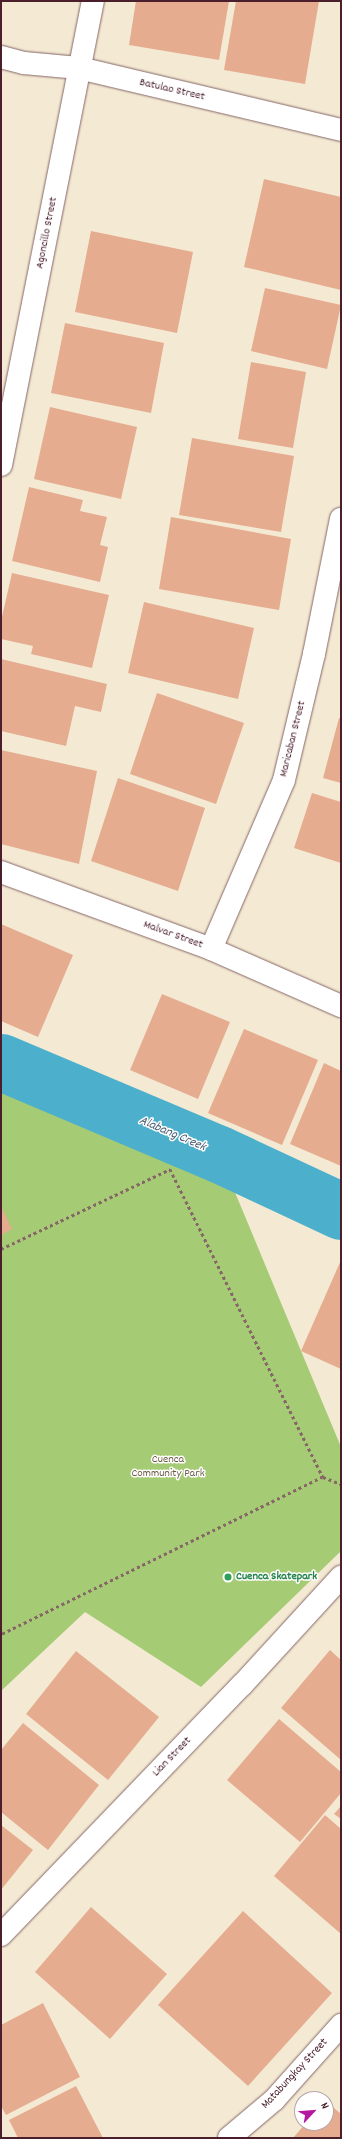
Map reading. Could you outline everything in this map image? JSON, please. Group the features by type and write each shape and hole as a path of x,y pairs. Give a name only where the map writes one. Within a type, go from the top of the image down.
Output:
{"street":[{"name":"Agoncillo Street","path":"1,465 93,1"},
{"name":"Batulao Street","path":"1,57 24,63 79,68 341,130"},
{"name":"Maricaban Street","path":"211,949 284,780 314,654 341,519"},
{"name":"Malvar Street","path":"1,872 211,949 341,1006"},
{"name":"Lian Street","path":"1,1935 237,1691 341,1577"},
{"name":"Matabungkay Street","path":"229,2138 274,2100 341,2025"}],"path":[{"path":"1,1249 170,1169 323,1477 341,1484"},
{"path":"1,1635 323,1477"}],"green space":[{"name":"Cuenca Community Park","path":"1,1073 219,1154 341,1447 341,1551 201,1687 85,1612 1,1691"}],"building":[{"path":"136,1 229,1 219,60 129,45"},
{"path":"236,1 319,1 305,84 224,70"},
{"path":"264,179 341,197 341,290 244,267"},
{"path":"91,231 193,252 177,333 75,312"},
{"path":"265,288 341,305 327,369 251,351"},
{"path":"65,323 164,343 151,413 51,393"},
{"path":"251,362 306,372 293,448 238,439"},
{"path":"50,407 137,427 121,499 34,479"},
{"path":"192,438 294,456 281,532 179,515"},
{"path":"29,487 83,500 80,511 107,517 100,545 108,547 100,582 12,561"},
{"path":"171,517 291,539 279,610 159,589"},
{"path":"12,573 109,595 92,668 31,654 33,646 1,639 1,621"},
{"path":"144,602 254,628 238,699 128,673"},
{"path":"1,659 107,684 101,712 75,706 66,746 1,731"},
{"path":"157,693 244,723 216,804 130,774"},
{"path":"339,718 341,719 341,783 323,778"},
{"path":"1,750 97,771 79,864 1,844"},
{"path":"118,778 205,808 178,891 91,861"},
{"path":"312,793 341,802 341,863 294,848"},
{"path":"1,924 73,955 38,1037 1,1021"},
{"path":"162,994 230,1022 198,1099 130,1070"},
{"path":"244,1029 318,1060 282,1145 208,1113"},
{"path":"324,1063 341,1071 341,1166 290,1144"},
{"path":"1,1206 12,1229 1,1235"},
{"path":"341,1260 341,1369 301,1351"},
{"path":"330,1650 341,1660 341,1760 281,1708"},
{"path":"76,1651 159,1717 108,1780 26,1714"},
{"path":"279,1719 341,1772 341,1793 300,1842 227,1780"},
{"path":"23,1723 99,1785 48,1850 1,1812 1,1750"},
{"path":"341,1806 341,1819 334,1814"},
{"path":"325,1815 341,1829 341,1934 274,1876"},
{"path":"1,1825 33,1850 1,1890"},
{"path":"91,1907 167,1974 110,2039 35,1972"},
{"path":"243,1911 332,1993 248,2086 158,2005"},
{"path":"43,2003 80,2077 6,2115 1,2106 1,2025"},
{"path":"76,2086 103,2138 18,2138 9,2120"},
{"path":"334,2108 341,2114 341,2138 293,2138 299,2131 334,2131"}],"waterway":[{"name":"Alabang Creek","path":"1,1062 219,1154 341,1211"}],"place":[{"name":"Cuenca Skatepark","path":"228,1577"}]}
